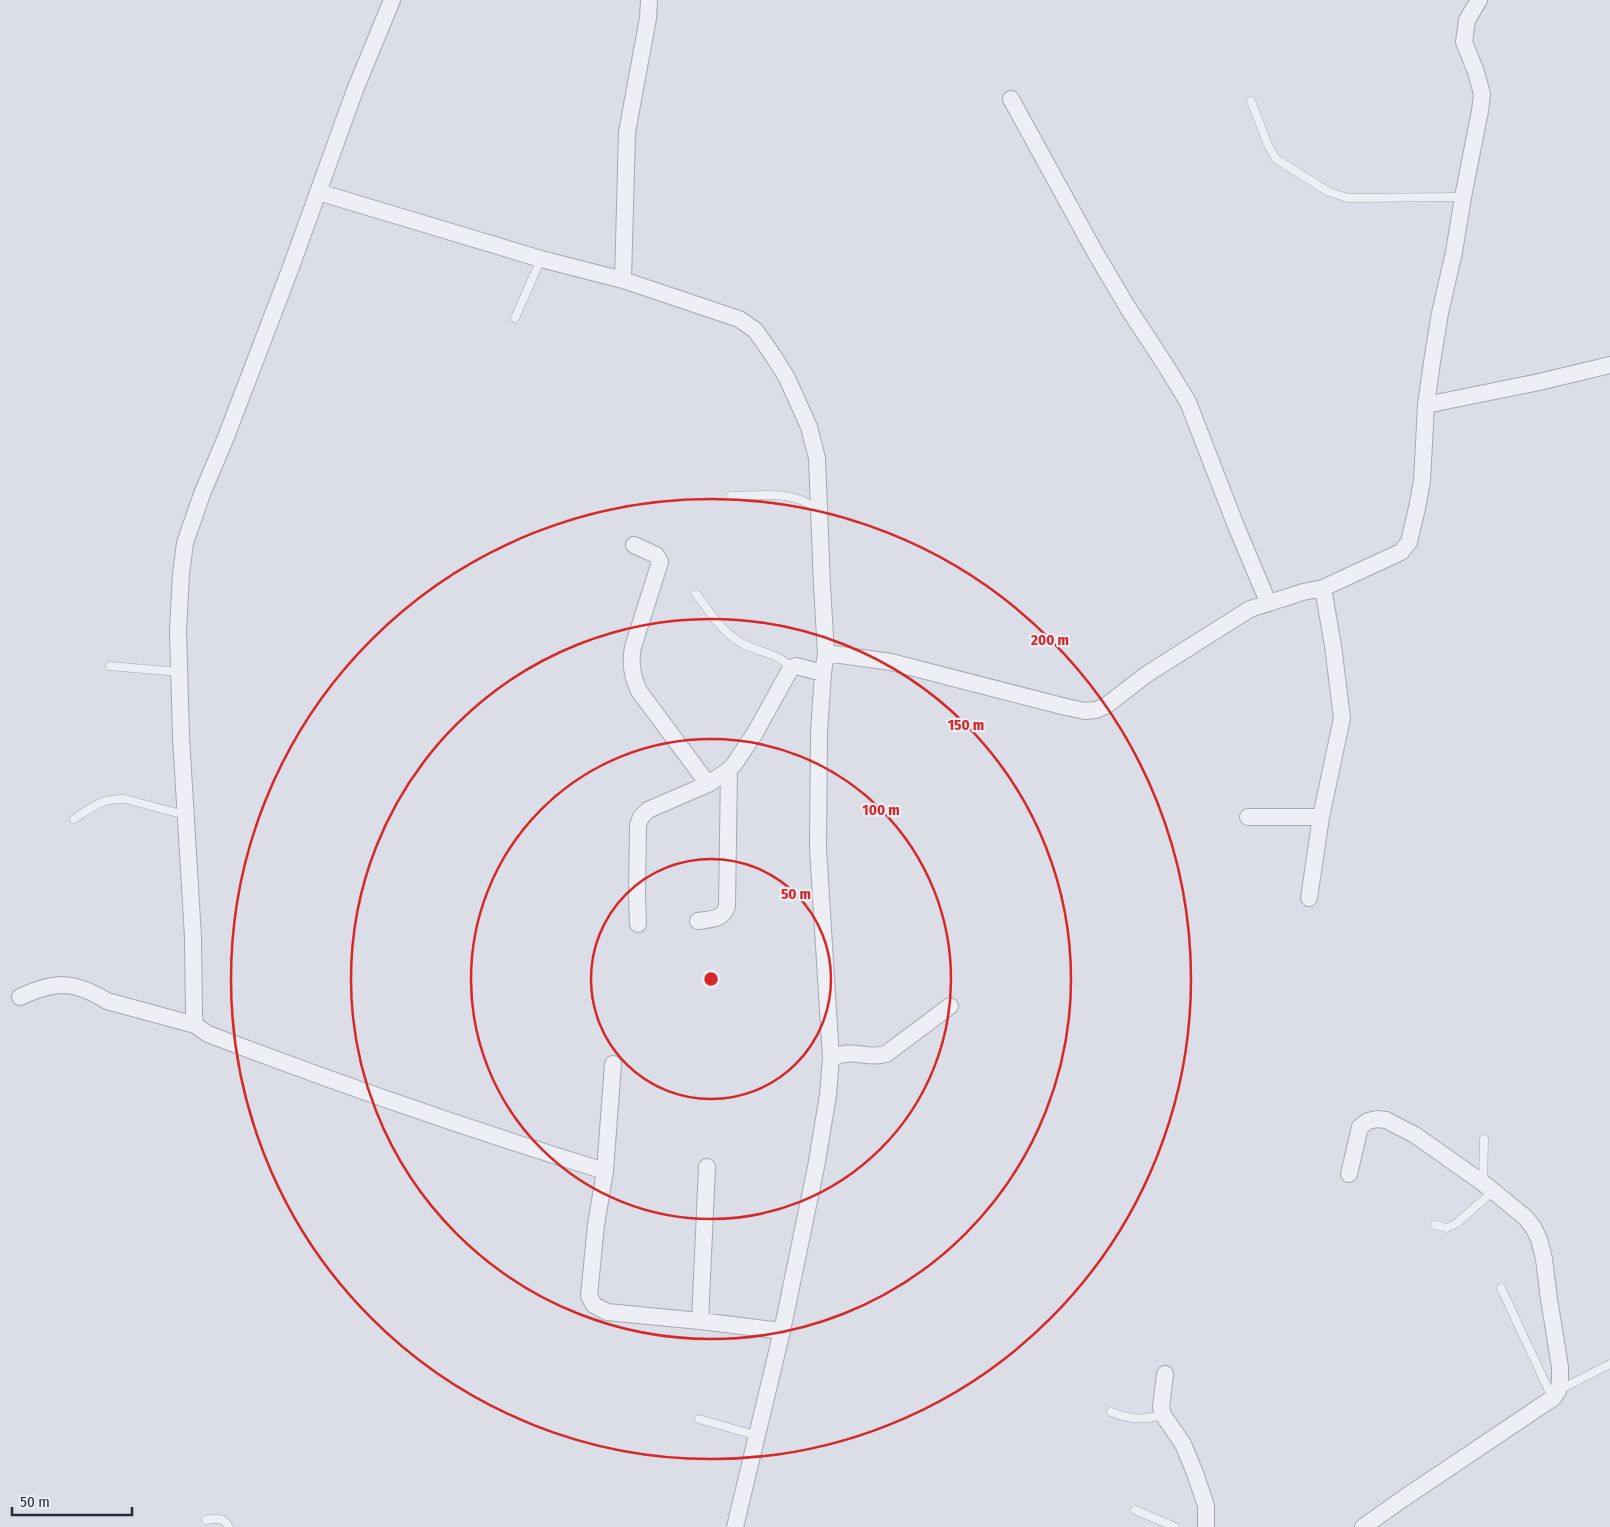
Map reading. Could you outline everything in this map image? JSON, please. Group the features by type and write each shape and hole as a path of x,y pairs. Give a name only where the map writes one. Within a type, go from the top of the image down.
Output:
{"street":[{"path":"195,1024 194,937 181,737 178,631 181,574 185,544 202,494 229,428 355,90 392,0"},
{"path":"623,280 627,132 648,18 649,0"},
{"path":"826,653 891,662 1066,707 1085,711 1096,710 1107,705 1147,674 1250,609 1268,602 1323,588 1401,552 1409,542 1422,481 1426,405 1440,313 1454,252 1480,112 1482,94 1476,72 1464,42 1467,20 1479,0"},
{"path":"1011,99 1110,278 1188,402 1268,602"},
{"path":"318,192 540,259 623,280 739,319 755,330 772,354 787,378 808,427 817,458 826,653 819,733 818,848 831,1058 828,1095 816,1168 782,1331 735,1527"},
{"path":"1426,405 1539,382 1610,365"},
{"path":"634,546 656,555 660,562 633,647 631,658 633,678 639,690 708,784"},
{"path":"1309,898 1321,817 1342,718 1333,646 1323,588"},
{"path":"638,924 638,825 641,817 648,810 708,784 729,770 755,733 791,668 796,666 823,673"},
{"path":"698,921 721,917 727,906 729,770"},
{"path":"1248,818 1321,817"},
{"path":"20,998 48,986 60,984 77,987 107,1001 195,1024 208,1034 299,1069 549,1154 605,1171"},
{"path":"831,1058 847,1053 876,1056 886,1054 950,1006"},
{"path":"613,1064 605,1171 596,1225 589,1296 594,1305 607,1312 782,1331"},
{"path":"1348,1174 1360,1127 1368,1121 1376,1119 1386,1120 1415,1135 1488,1187 1525,1217 1539,1239 1544,1259 1560,1366 1560,1382 1555,1394 1363,1527"},
{"path":"700,1321 707,1166"},
{"path":"1166,1374 1161,1407 1163,1416 1184,1444 1196,1473 1208,1514 1206,1527"}],"lane":[{"path":"1251,101 1268,145 1276,159 1329,192 1348,198 1463,197"},
{"path":"515,318 540,259"},
{"path":"731,496 788,496 805,501 814,507 820,515"},
{"path":"696,594 720,626 730,635 751,648 778,657 791,668"},
{"path":"110,666 179,672"},
{"path":"74,819 95,805 115,798 187,816"},
{"path":"1436,1225 1447,1228 1458,1223 1488,1187 1484,1139"},
{"path":"1501,1288 1555,1394 1610,1364"},
{"path":"1111,1412 1129,1419 1147,1419 1163,1416"},
{"path":"699,1419 758,1436"},
{"path":"1135,1510 1175,1527"},
{"path":"206,1520 215,1518 223,1520 229,1527"}]}
